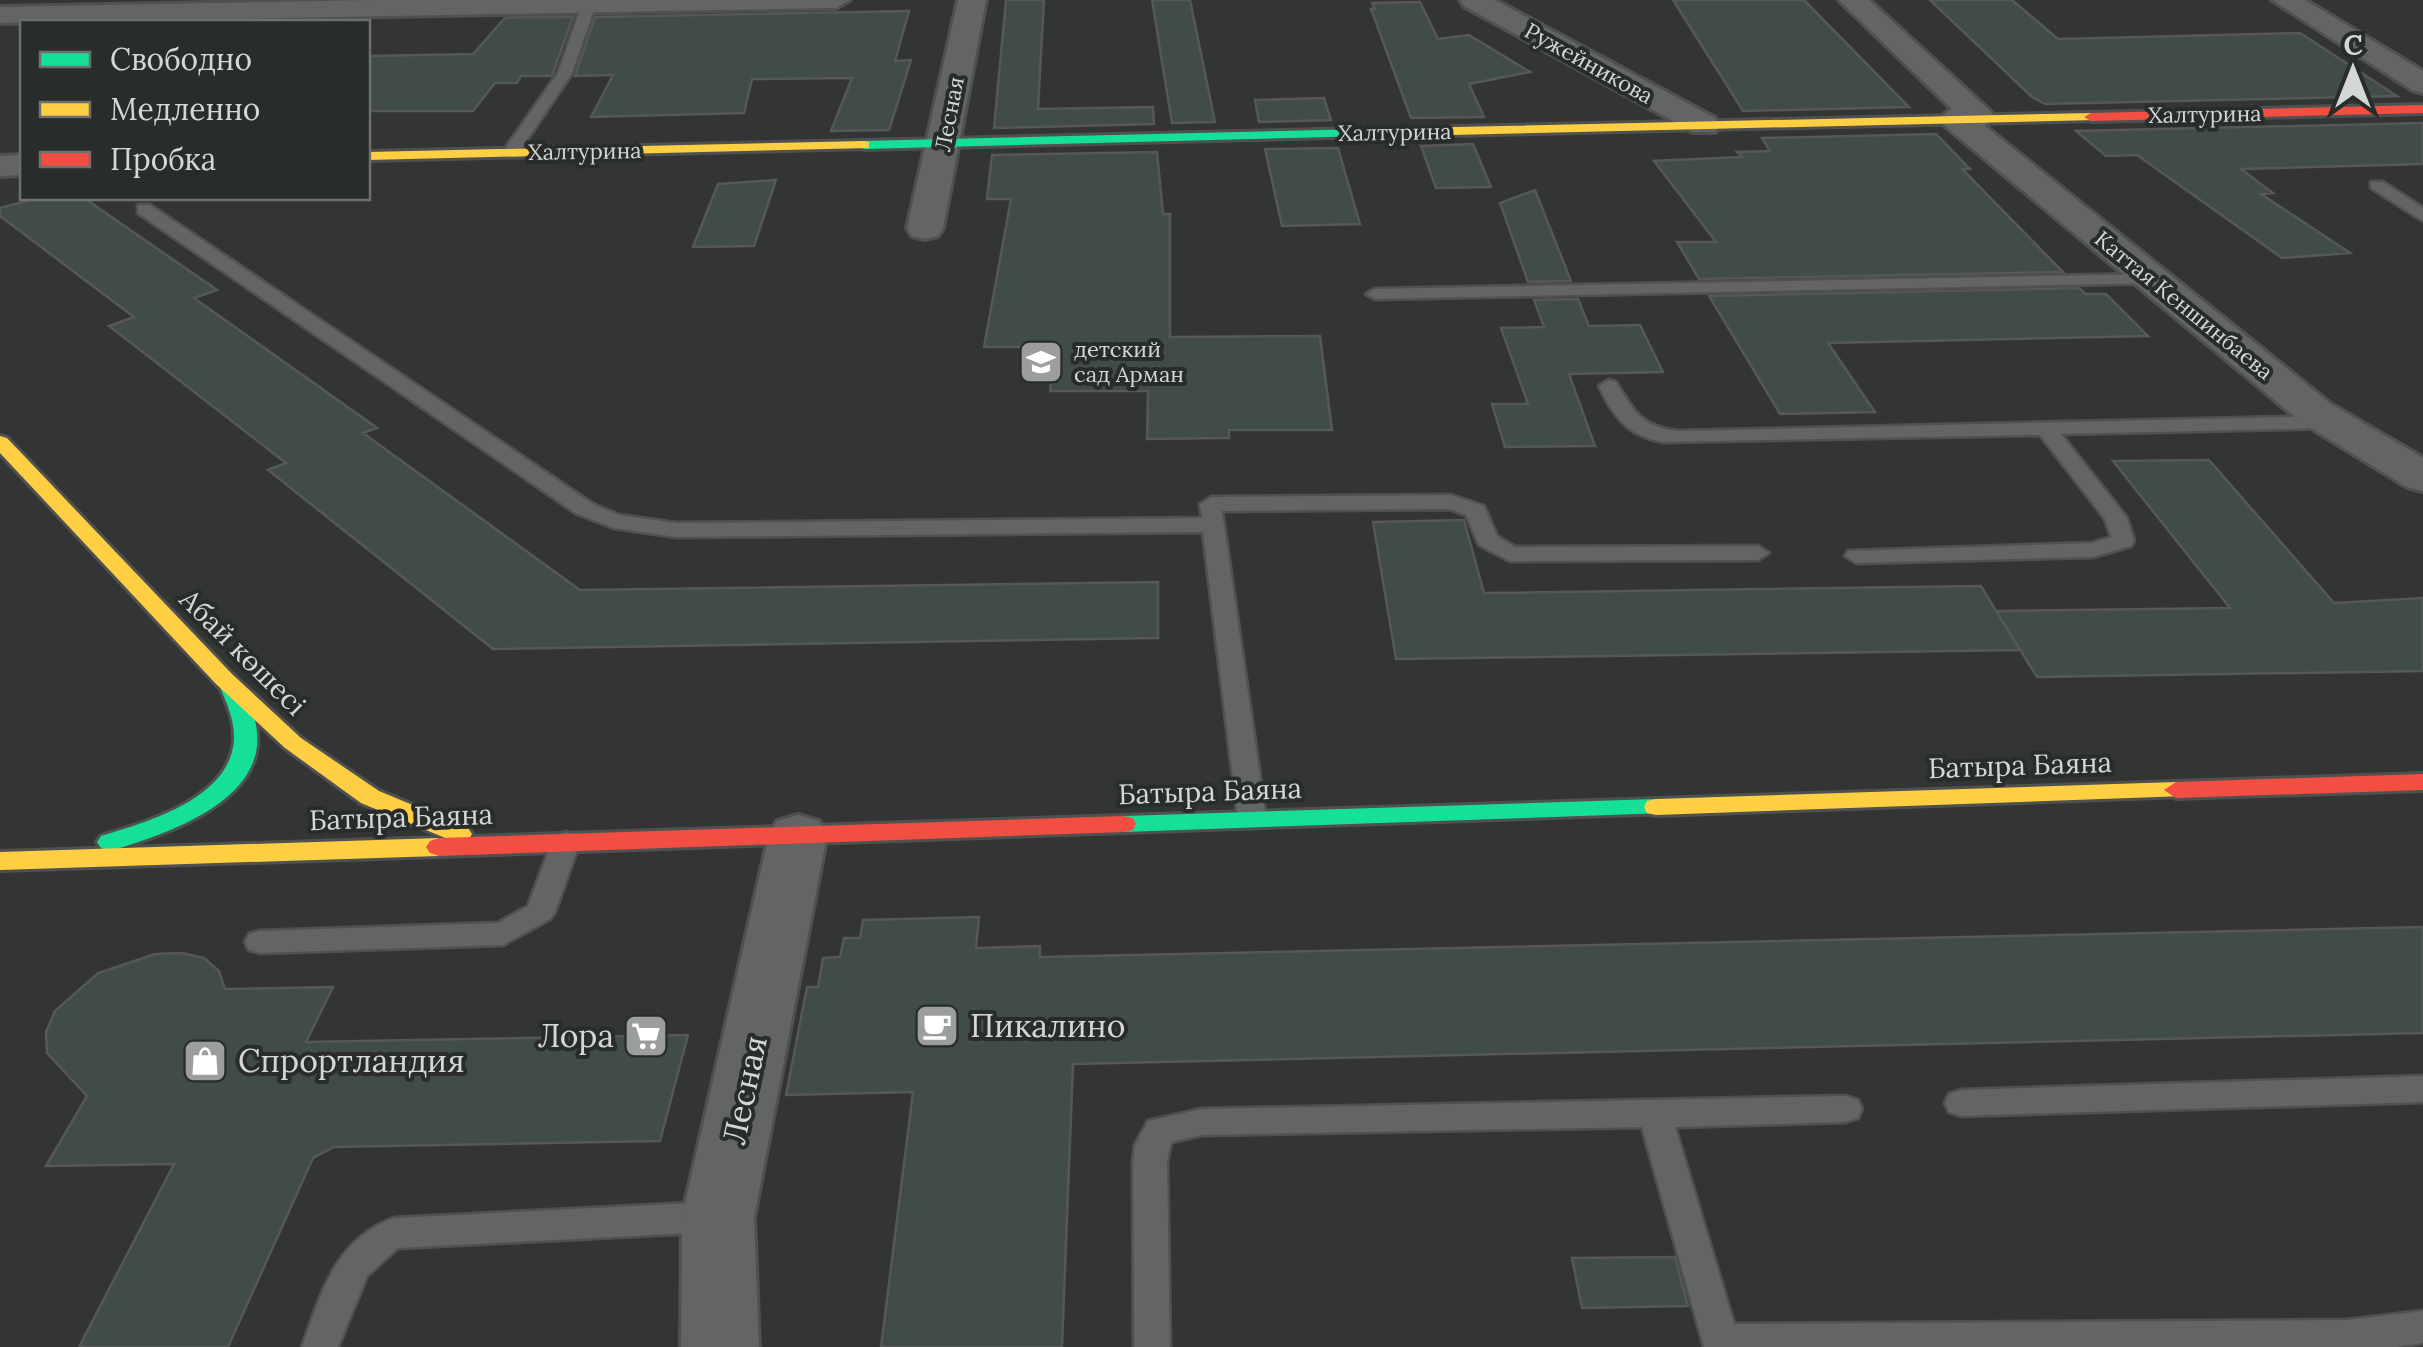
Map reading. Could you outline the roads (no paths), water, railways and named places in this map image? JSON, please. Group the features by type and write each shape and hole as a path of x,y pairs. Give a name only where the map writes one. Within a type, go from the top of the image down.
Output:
{"street":[{"path":"0,15 836,0"},
{"name":"Лесная","path":"925,228 972,0"},
{"name":"Ружейникова","path":"1474,0 1704,125"},
{"name":"Каттая Кеншинбаева","path":"1853,0 1967,118 2152,280 2330,422 2423,476"},
{"path":"2286,0 2423,84"},
{"name":"Халтурина","path":"370,156 2423,109"},
{"name":"Абай көшесі","path":"0,442 231,688 292,744 361,796 401,816 488,842"},
{"path":"7,861 140,834 200,806 239,764 247,748 247,720 231,688"},
{"name":"Батыра Баяна","path":"7,861 488,842 2423,782"},
{"name":"Лесная","path":"720,1347 718,1216 798,835"}],"lane":[{"path":"510,153 565,73 589,4"},
{"path":"2377,185 2423,216"},
{"path":"144,209 574,502 614,521 676,530 1211,506 1450,502 1476,511 1488,540 1510,554 1758,553"},
{"path":"1375,294 2152,280"},
{"path":"1608,386 1633,427 1660,436 2330,422"},
{"path":"1856,556 2094,550 2123,540 2116,518 2046,429"},
{"path":"1211,506 1252,819"},
{"path":"260,942 502,934 540,912 566,842"},
{"path":"1961,1103 2423,1089"},
{"path":"1152,1347 1150,1161 1152,1145 1160,1131 1202,1122 1846,1109"},
{"path":"1655,1114 1722,1344 2164,1343 2347,1337 2423,1327"},
{"path":"320,1347 358,1256 374,1240 394,1233 718,1216"}],"place":[{"name":"детский сад Арман","path":"1041,362"},
{"name":"Пикалино","path":"937,1026"},
{"name":"Лора","path":"646,1036"},
{"name":"Спрортландия","path":"205,1061"}]}
